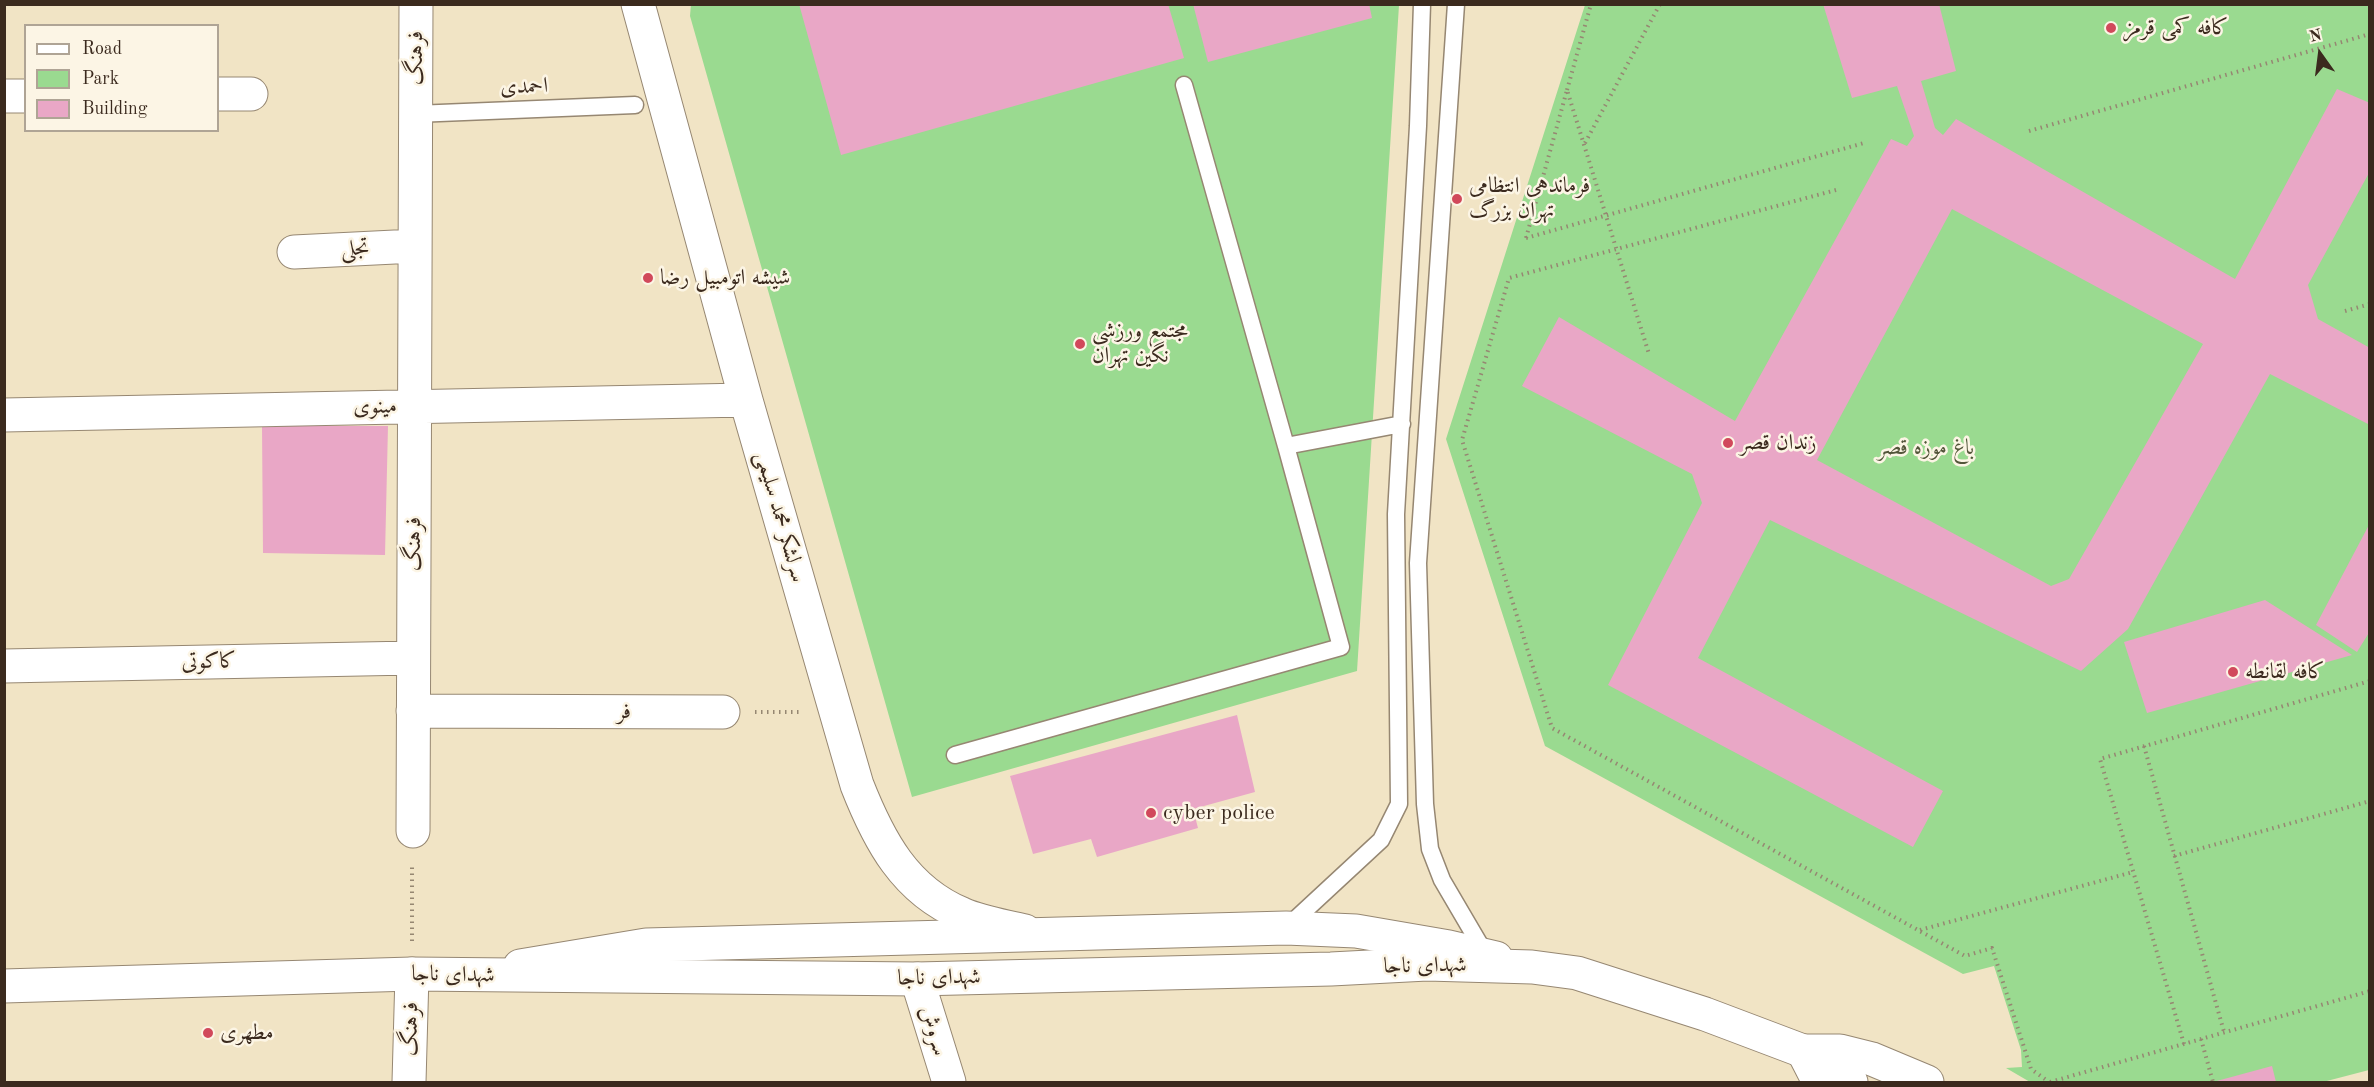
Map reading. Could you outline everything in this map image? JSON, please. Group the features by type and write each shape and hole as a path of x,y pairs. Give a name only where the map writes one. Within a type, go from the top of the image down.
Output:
{"street":[{"name":"فرهنگ","path":"412,831 416,4"},
{"name":"سرلشکر محمد سلیمی","path":"638,4 746,400 857,785 870,818 895,860 909,878 929,897 964,915 1041,934"},
{"path":"219,94 251,94"},
{"path":"4,96 24,96"},
{"name":"تجلی","path":"294,252 415,246"},
{"name":"مینوی","path":"4,415 746,400"},
{"name":"کاکوتی","path":"4,666 413,658"},
{"name":"فر","path":"413,711 723,712"},
{"path":"465,976 646,945 1286,928 1356,931 1532,967"},
{"name":"شهدای ناجا","path":"4,986 412,974 917,979 1330,969 1426,964 1532,967 1577,973 1674,1003 1803,1051 1851,1083"},
{"name":"فرهنگ","path":"409,1083 412,974"},
{"name":"سروش","path":"917,979 949,1083"},
{"path":"1820,1083 1803,1051 1840,1051 1901,1070 1927,1083"}],"lane":[{"path":"1286,928 1381,840 1399,804 1396,514 1418,126 1422,4"},
{"path":"1456,4 1418,563 1424,770 1430,849 1442,880 1487,956"},
{"path":"955,755 1341,647 1184,85"},
{"name":"احمدی","path":"415,114 635,105"},
{"path":"1286,446 1402,424"}],"path":[{"path":"1591,4 1526,238 1864,143"},
{"path":"1584,144 1660,4"},
{"path":"2029,131 2370,34"},
{"path":"1567,90 1649,354"},
{"path":"1836,190 1509,279 1462,440 1552,728 1965,956 1992,948 2031,1070 2050,1083 2370,991"},
{"path":"2345,311 2370,304"},
{"path":"2184,1044 2100,759 2370,681"},
{"path":"723,712 836,712"},
{"path":"2144,746 2224,1032"},
{"path":"2174,856 2370,801"},
{"name":"فرهنگ","path":"412,831 412,974"},
{"path":"1919,930 2133,872"},
{"path":"2201,1039 2213,1083"}],"green space":[{"name":"مجتمع ورزشی نگین تهران","path":"691,4 1399,5 1357,671 912,797 690,16"},
{"name":"باغ موزه قصر","path":"1585,5 2369,5 2369,1070 2323,1082 2030,1082 2006,1068 2022,1067 2021,1050 1994,966 1963,974 1545,746 1446,439"}],"building":[{"path":"799,4 1168,4 1184,58 841,155"},
{"path":"1193,4 1369,4 1372,18 1208,62"},
{"name":"زندان قصر","path":"1823,4 1939,4 1956,71 1921,81 1935,128 1943,135 1956,119 2235,279 2337,89 2370,103 2370,171 2308,285 2318,319 2370,348 2370,425 2270,374 2128,629 2081,671 1770,520 1698,658 1943,791 1913,847 1608,685 1702,503 1692,474 1522,386 1559,317 1735,421 1891,139 1907,146 1914,136 1897,86 1852,98","holes":["1952,209 2203,344 2069,579 2051,586 1817,460"]},
{"path":"262,426 388,426 385,555 263,553"},
{"path":"2370,523 2370,631 2357,652 2316,625"},
{"path":"2265,600 2352,655 2147,713 2124,642"},
{"path":"1237,715 1255,792 1193,809 1198,828 1097,857 1091,839 1033,854 1010,776"},
{"path":"2272,1066 2276,1082 2213,1082"}],"place":[{"name":"کافه کمی قرمز","path":"2111,28"},
{"name":"فرماندهی انتظامی تهران بزرگ","path":"1457,199"},
{"name":"شیشه اتومبیل رضا","path":"648,278"},
{"name":"مجتمع ورزشی نگین تهران","path":"1080,344"},
{"name":"زندان قصر","path":"1728,443"},
{"name":"کافه لقانطه","path":"2233,672"},
{"name":"cyber police","path":"1151,813"},
{"name":"مطهری","path":"208,1033"}]}
